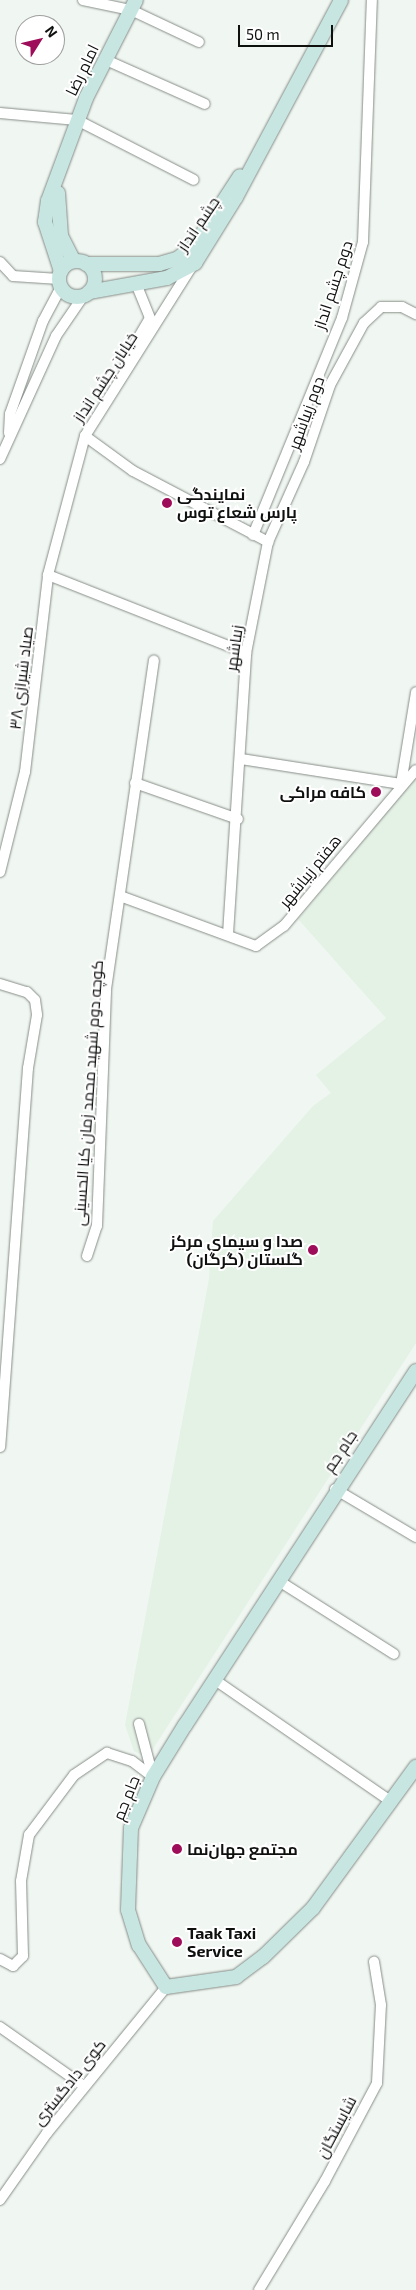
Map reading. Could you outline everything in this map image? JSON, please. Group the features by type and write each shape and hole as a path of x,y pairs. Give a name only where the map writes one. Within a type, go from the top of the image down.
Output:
{"street":[{"path":"83,0 134,5 199,42"},
{"name":"چشم انداز","path":"87,293 175,275 195,262 254,160 341,0"},
{"name":"دوم چشم انداز","path":"253,534 342,318 364,242 372,0"},
{"name":"امام رضا","path":"60,279 46,222 62,157 106,60 134,5"},
{"path":"106,60 205,104"},
{"path":"4,113 78,120 194,180"},
{"name":"امام رضا","path":"62,157 56,207 61,236 80,263 94,274 87,293"},
{"name":"چشم انداز","path":"80,263 158,264 177,259 196,245 228,191 254,160"},
{"path":"0,262 13,276 60,279"},
{"name":"خیابان چشم انداز","path":"48,575 85,436 195,262"},
{"path":"8,436 10,414 60,279 80,263"},
{"path":"60,279 72,296 87,293"},
{"path":"124,374 127,357 150,318 136,283"},
{"path":"0,459 8,436 56,336 87,293"},
{"name":"دوم زیباشهر","path":"268,542 304,462 330,385 364,323 381,307 402,307 416,314"},
{"path":"85,436 133,471 268,542"},
{"name":"زیباشهر","path":"228,934 238,819 246,653 268,542"},
{"path":"48,575 159,622 246,653"},
{"name":"صیاد شیرازی ۳۸","path":"0,872 25,772 48,575"},
{"name":"کوچه دوم شهید محمد زمان کیا الحسینی","path":"87,1256 97,1226 106,989 154,660"},
{"path":"401,784 416,692"},
{"path":"241,759 401,784"},
{"path":"401,784 416,770"},
{"path":"135,783 238,819"},
{"name":"هفتم زیباشهر","path":"228,934 256,946 284,926 401,784"},
{"path":"120,896 228,934"},
{"path":"0,984 27,992 34,1000 37,1016 28,1068 0,1447"},
{"name":"جام جم","path":"166,1987 139,1945 128,1910 131,1828 153,1777 279,1581 335,1489 416,1371"},
{"path":"335,1489 416,1537"},
{"path":"279,1581 394,1654"},
{"path":"215,1680 392,1802"},
{"path":"139,1724 153,1777"},
{"path":"0,1959 14,1966 24,1956 21,1880 29,1835 74,1775 107,1753 132,1761 153,1777"},
{"path":"166,1987 236,1977 263,1956 313,1908 416,1767"},
{"name":"شایستگان","path":"259,2290 325,2181 377,2083 381,2005 374,1962"},
{"name":"کوی دادگستری","path":"0,2200 4,2188 84,2086 166,1987"},
{"path":"0,2027 84,2086"}],"shaded area":[{"name":"صدا و سیمای مرکز گلستان (گرگان)","path":"416,777 416,1343 147,1758 134,1751 125,1725 209,1279 213,1221 313,1106 331,1093 316,1075 386,1018 298,919"}],"place":[{"name":"نمایندگی پارس شعاع توس","path":"167,503"},
{"name":"کافه مراکی","path":"376,792"},
{"name":"صدا و سیمای مرکز گلستان (گرگان)","path":"313,1250"},
{"name":"مجتمع جهان‌نما","path":"177,1849"},
{"name":"Taak Taxi Service","path":"177,1942"}]}
